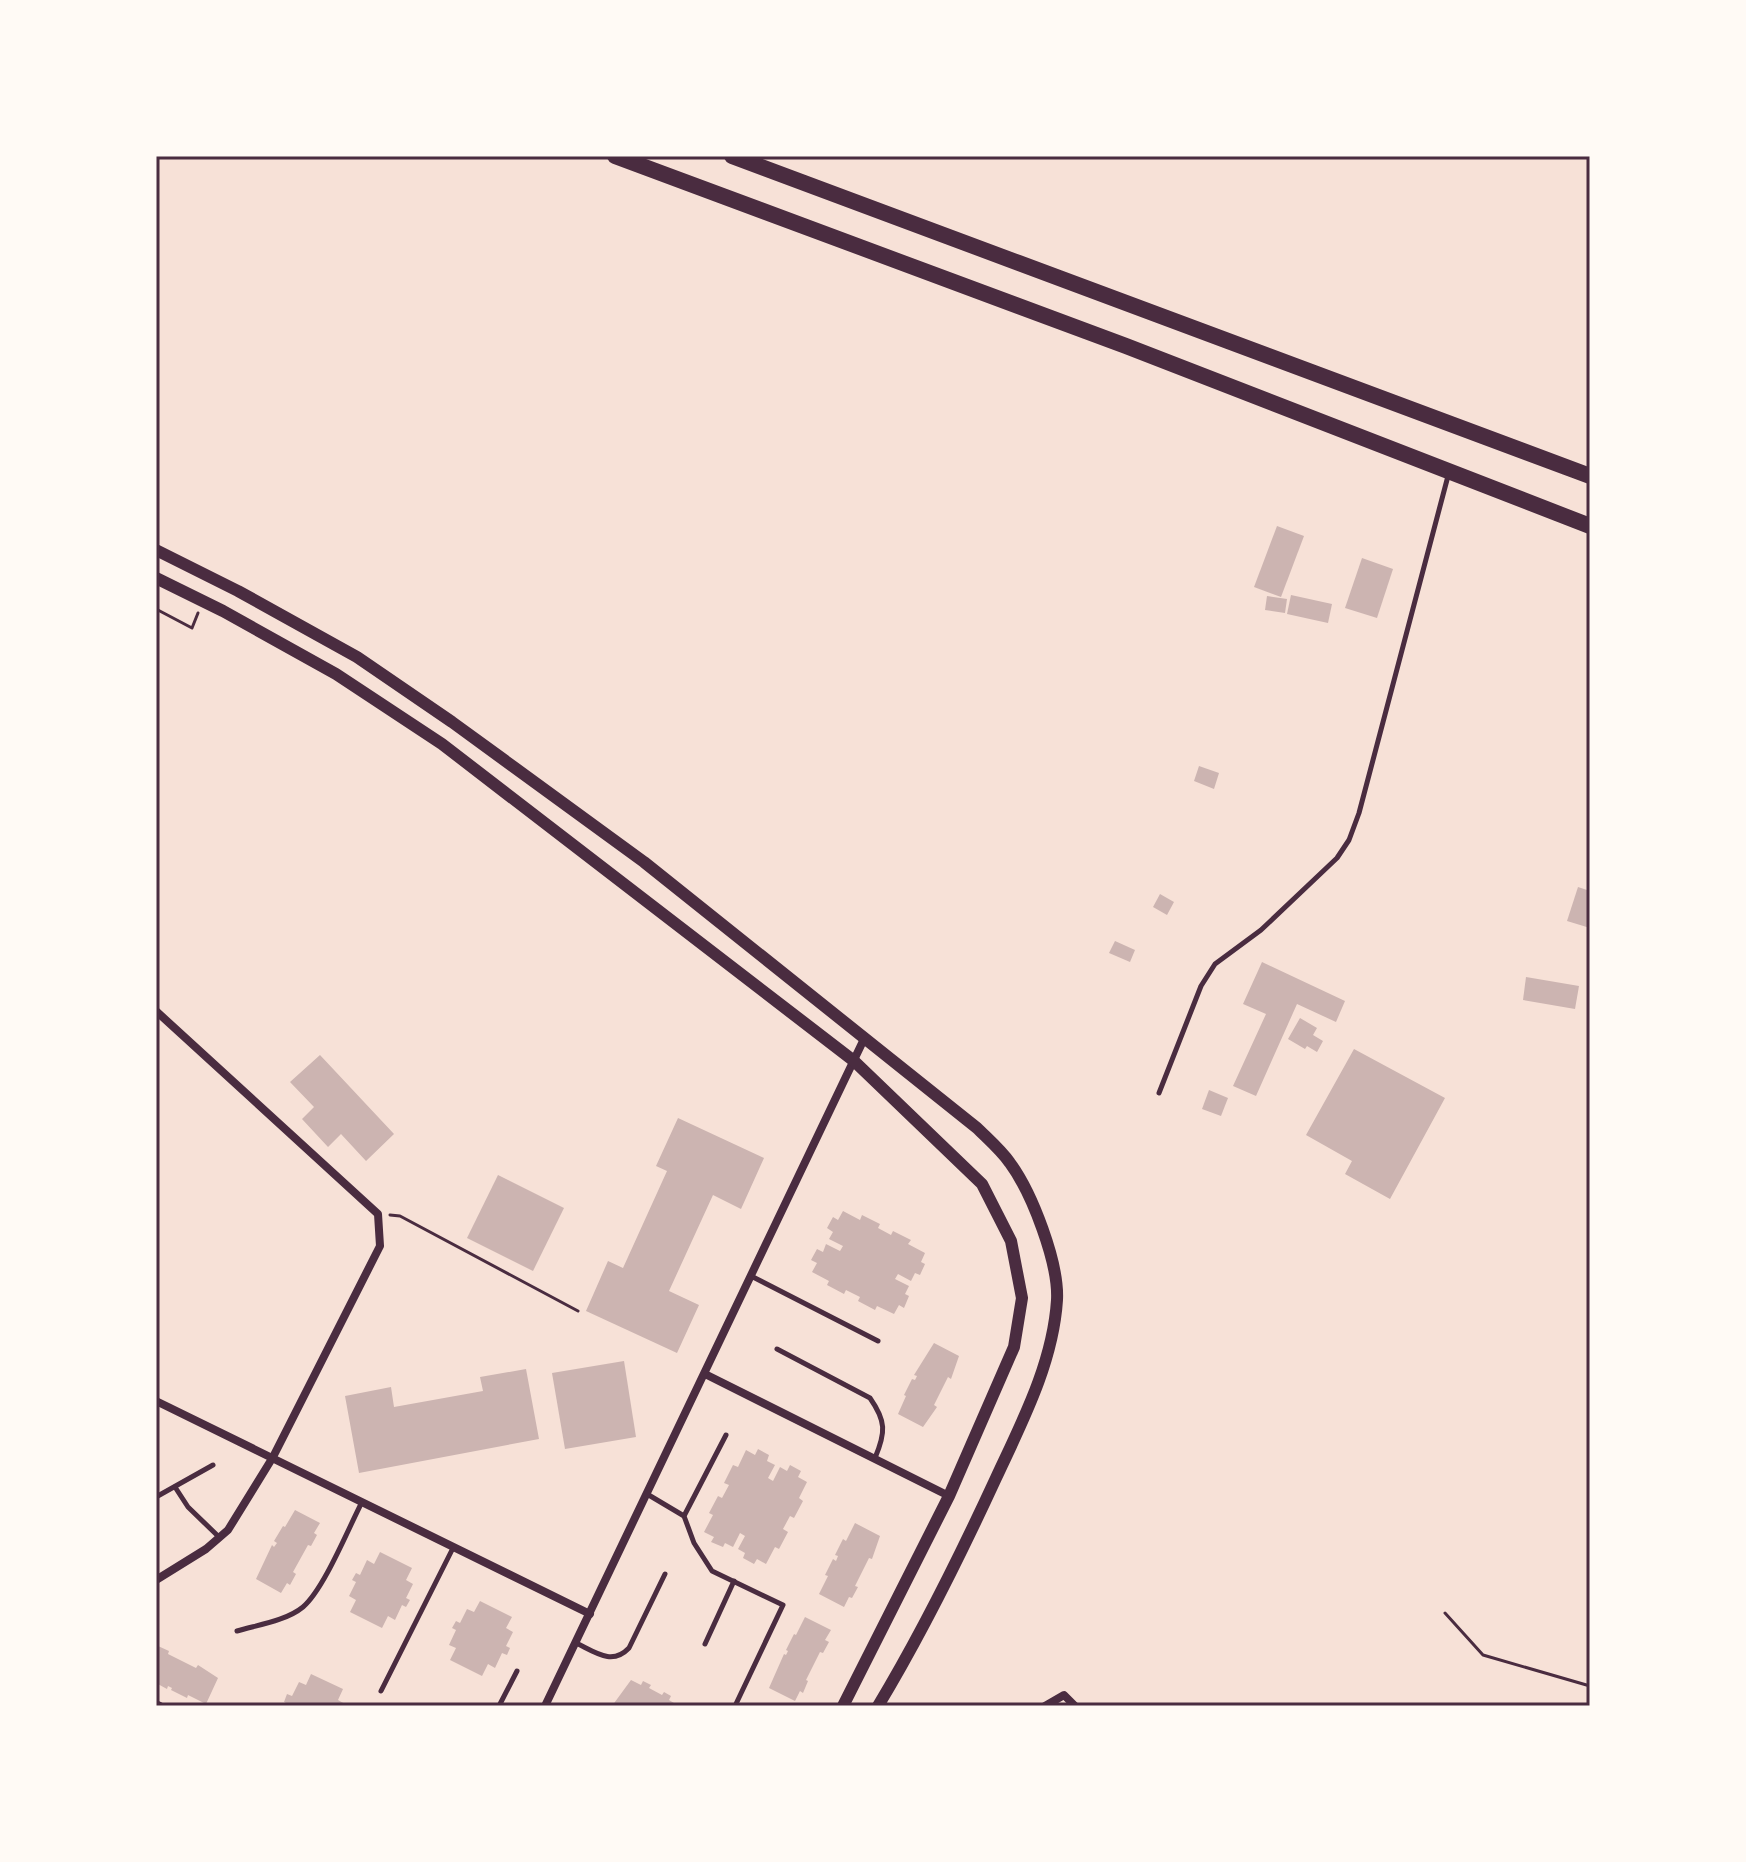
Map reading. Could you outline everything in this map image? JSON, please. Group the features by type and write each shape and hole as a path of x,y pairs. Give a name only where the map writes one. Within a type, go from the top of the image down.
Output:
{"highway":[{"path":"615,156 1126,346 1590,526"},
{"path":"732,156 1590,476"}],"street":[{"path":"156,550 357,657 644,862 977,1128 1011,1164 1045,1229 1057,1298 1048,1357 967,1539 878,1706"},
{"path":"156,578 223,611 336,674 442,744 854,1061 982,1184 1011,1241 1022,1298 1014,1347 949,1496 843,1706"},
{"path":"156,1011 378,1214 380,1246 273,1457 228,1530 156,1580"},
{"path":"545,1706 864,1039"},
{"path":"705,1374 949,1496"},
{"path":"156,1401 590,1614"},
{"path":"1045,1706 1064,1695 1075,1706"}],"lane":[{"path":"1159,1093 1201,986 1215,964 1261,930 1337,858 1349,840 1359,813 1449,471"},
{"path":"751,1276 878,1341"},
{"path":"777,1349 870,1398 883,1424 884,1438 875,1459"},
{"path":"684,1516 726,1435"},
{"path":"156,1497 213,1465"},
{"path":"175,1487 188,1507 219,1538"},
{"path":"647,1494 684,1516 694,1543 712,1571 783,1605 735,1706"},
{"path":"237,1631 304,1607 362,1502"},
{"path":"381,1691 454,1547"},
{"path":"576,1643 612,1659 621,1656 629,1648 665,1574"},
{"path":"705,1644 734,1581"},
{"path":"499,1706 517,1671"}],"path":[{"path":"156,609 192,628"},
{"path":"378,1214 400,1216 578,1311"},
{"path":"1445,1613 1483,1655 1590,1686"}],"building":[{"path":"1277,526 1304,536 1281,597 1254,587"},
{"path":"1362,558 1393,569 1377,618 1345,608"},
{"path":"1291,595 1332,604 1328,623 1287,614"},
{"path":"1267,596 1287,599 1285,613 1265,610"},
{"path":"1199,766 1219,773 1214,789 1194,781"},
{"path":"1578,887 1590,891 1590,928 1567,921"},
{"path":"1160,894 1174,902 1167,915 1153,907"},
{"path":"1115,941 1135,950 1130,962 1109,953"},
{"path":"1262,962 1345,1001 1336,1022 1297,1004 1256,1096 1233,1086 1266,1014 1243,1004"},
{"path":"1526,977 1579,986 1575,1009 1523,1000"},
{"path":"1300,1018 1317,1028 1313,1035 1323,1041 1317,1052 1288,1039"},
{"path":"1354,1049 1445,1098 1390,1199 1345,1174 1352,1161 1306,1135"},
{"path":"320,1055 394,1134 366,1161 341,1134 328,1147 302,1119 314,1107 290,1082"},
{"path":"1209,1090 1228,1098 1221,1116 1202,1109"},
{"path":"678,1118 764,1158 741,1209 713,1195 669,1291 699,1305 677,1353 586,1311 608,1261 623,1268 667,1171 656,1166"},
{"path":"498,1175 564,1208 533,1271 467,1238"},
{"path":"843,1211 860,1220 862,1215 880,1224 878,1228 911,1240 908,1244 925,1253 921,1262 925,1264 920,1275 915,1273 911,1281 898,1274 895,1279 909,1286 905,1294 909,1296 904,1308 899,1305 894,1314 877,1306 875,1310 858,1301 860,1297 846,1290 844,1294 827,1285 829,1281 812,1272 817,1263 811,1260 817,1249 823,1252 826,1244 840,1251 843,1246 829,1239 833,1232 827,1228 833,1217 838,1220"},
{"path":"934,1343 959,1356 951,1379 948,1377 934,1405 937,1407 923,1427 898,1414 912,1379 915,1380 917,1376 914,1375"},
{"path":"624,1361 636,1437 565,1449 552,1373"},
{"path":"526,1369 539,1439 359,1473 345,1396 391,1387 394,1407 483,1391 480,1377"},
{"path":"758,1449 769,1455 767,1461 775,1465 768,1478 773,1481 780,1467 787,1471 790,1465 801,1471 798,1477 807,1482 799,1498 803,1501 794,1518 790,1516 783,1529 788,1532 766,1564 757,1559 754,1564 743,1558 745,1553 738,1549 745,1536 740,1533 733,1547 725,1543 723,1547 711,1542 714,1537 704,1532 718,1496 722,1498 729,1485 724,1483 733,1465 738,1467 746,1450 755,1455"},
{"path":"295,1510 320,1523 311,1546 308,1545 293,1572 296,1574 290,1585 287,1583 281,1593 256,1579 272,1545 274,1547 277,1543 274,1541"},
{"path":"855,1523 880,1536 872,1559 869,1558 855,1586 858,1587 844,1607 819,1594 843,1539 846,1541"},
{"path":"380,1552 412,1568 406,1580 413,1584 406,1598 410,1600 406,1607 402,1605 395,1620 388,1616 382,1628 350,1612 356,1600 349,1596 356,1582 352,1580 356,1573 360,1575 367,1560 374,1564"},
{"path":"480,1601 512,1617 506,1628 513,1632 506,1646 510,1648 507,1655 502,1653 495,1668 488,1664 482,1676 450,1660 456,1648 449,1645 456,1630 452,1628 456,1621 460,1623 467,1609 474,1612"},
{"path":"805,1617 831,1630 825,1640 829,1642 823,1653 820,1652 803,1693 800,1691 795,1701 769,1688"},
{"path":"158,1646 218,1678 206,1704 156,1683"},
{"path":"311,1674 343,1689 338,1700 344,1706 287,1706 284,1702 287,1694 292,1696 299,1682 306,1685"},
{"path":"631,1680 641,1685 643,1681 662,1695 664,1692 671,1696 669,1700 679,1706 612,1706"}]}
